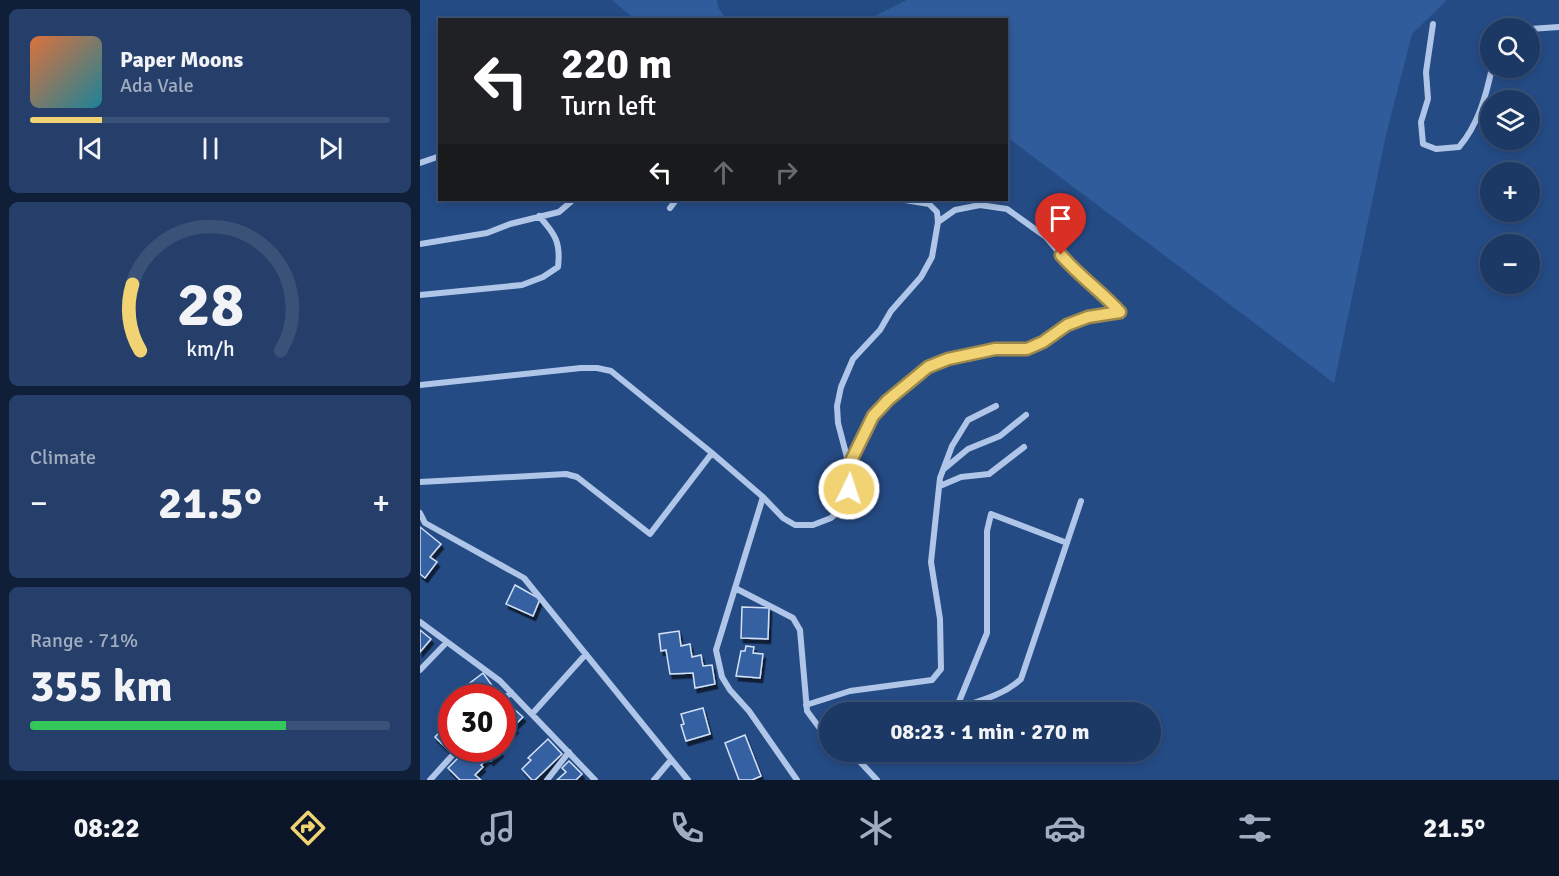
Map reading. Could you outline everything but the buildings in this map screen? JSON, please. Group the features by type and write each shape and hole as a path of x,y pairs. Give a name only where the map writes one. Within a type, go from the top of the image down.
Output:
{"street":[{"path":"1433,24 1426,72 1428,99 1421,122 1423,144 1436,149 1459,147 1470,134 1487,93 1490,78"},
{"path":"1540,28 1559,27"},
{"path":"420,163 438,157"},
{"path":"420,244 487,233 559,212 572,201"},
{"path":"670,208 675,201"},
{"path":"420,385 597,368 611,371 712,453 763,497 783,518 795,525 813,525 831,518 847,504 849,465 838,423 837,406 840,387 853,359 880,330 891,311 921,277 932,257 938,222 937,212 930,204 911,201"},
{"path":"849,465 873,416 888,400 928,367 948,359 995,349 1027,349 1043,342 1067,325 1088,317 1120,312 1103,293 1076,273 1046,237 1007,209 980,205 955,210 938,222"},
{"path":"420,295 522,285 543,277 558,267 560,249 540,216"},
{"path":"806,705 850,691 932,680 941,669 940,619 932,562 943,470 952,446 968,420 996,406"},
{"path":"943,470 968,449 1000,436 1026,415"},
{"path":"940,486 961,477 989,474 1024,447"},
{"path":"420,482 566,474 577,477 650,534 712,453"},
{"path":"763,497 716,650 722,677 730,690 749,711 797,780"},
{"path":"976,702 999,694 1022,679 1081,501"},
{"path":"420,513 425,523 524,578 688,780"},
{"path":"959,702 987,633 987,531 991,514 1067,543"},
{"path":"735,588 793,618 800,630 807,711 819,727"},
{"path":"420,622 503,684"},
{"path":"420,670 447,642"},
{"path":"532,714 586,654"},
{"path":"516,697 596,780"},
{"path":"547,780 569,753"},
{"path":"654,780 671,760"},
{"path":"430,780 446,762"},
{"path":"861,762 877,780"}],"shaded area":[{"path":"612,0 717,0 718,7 725,18 633,18"},
{"path":"907,0 1447,0 1412,34 1386,135 1334,383 1008,138 1008,18 871,18"}],"route":[{"path":"849,489 849,465 873,416 888,400 928,367 948,359 995,349 1027,349 1043,342 1067,325 1088,317 1120,312 1103,293 1076,273 1061,255"}]}
